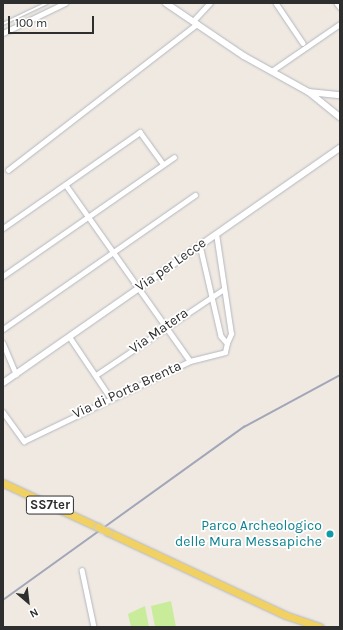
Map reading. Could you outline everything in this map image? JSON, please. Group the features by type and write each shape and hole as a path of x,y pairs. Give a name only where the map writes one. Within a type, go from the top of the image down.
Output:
{"main road":[{"name":"SS7ter","path":"3,483 285,615 319,627"}],"street":[{"path":"3,33 65,3"},
{"path":"166,3 195,23 309,92 340,116"},
{"path":"8,170 195,23 210,3"},
{"path":"276,3 303,43"},
{"path":"337,3 340,7"},
{"path":"273,70 340,24"},
{"path":"309,92 340,95"},
{"path":"3,228 140,132 163,164"},
{"name":"Via per Lecce","path":"3,383 138,287 340,148"},
{"path":"3,276 174,157"},
{"path":"66,185 190,361"},
{"path":"3,329 113,250 195,195"},
{"path":"200,245 213,294 221,336 227,343 231,334 216,234"},
{"name":"Via Matera","path":"96,376 213,294 224,290"},
{"path":"69,336 110,397"},
{"path":"3,343 16,374"},
{"name":"Via di Porta Brenta","path":"3,412 24,441 110,397 190,361 225,352 227,343"},
{"path":"82,570 94,627"}],"lane":[{"path":"3,24 47,3"}],"green space":[{"path":"171,601 176,627 155,627 151,606"},
{"path":"145,606 149,627 131,627 128,614"}],"railway":[{"path":"3,600 244,427 340,375"}],"place":[{"name":"Parco Archeologico delle Mura Messapiche","path":"330,534"}]}
